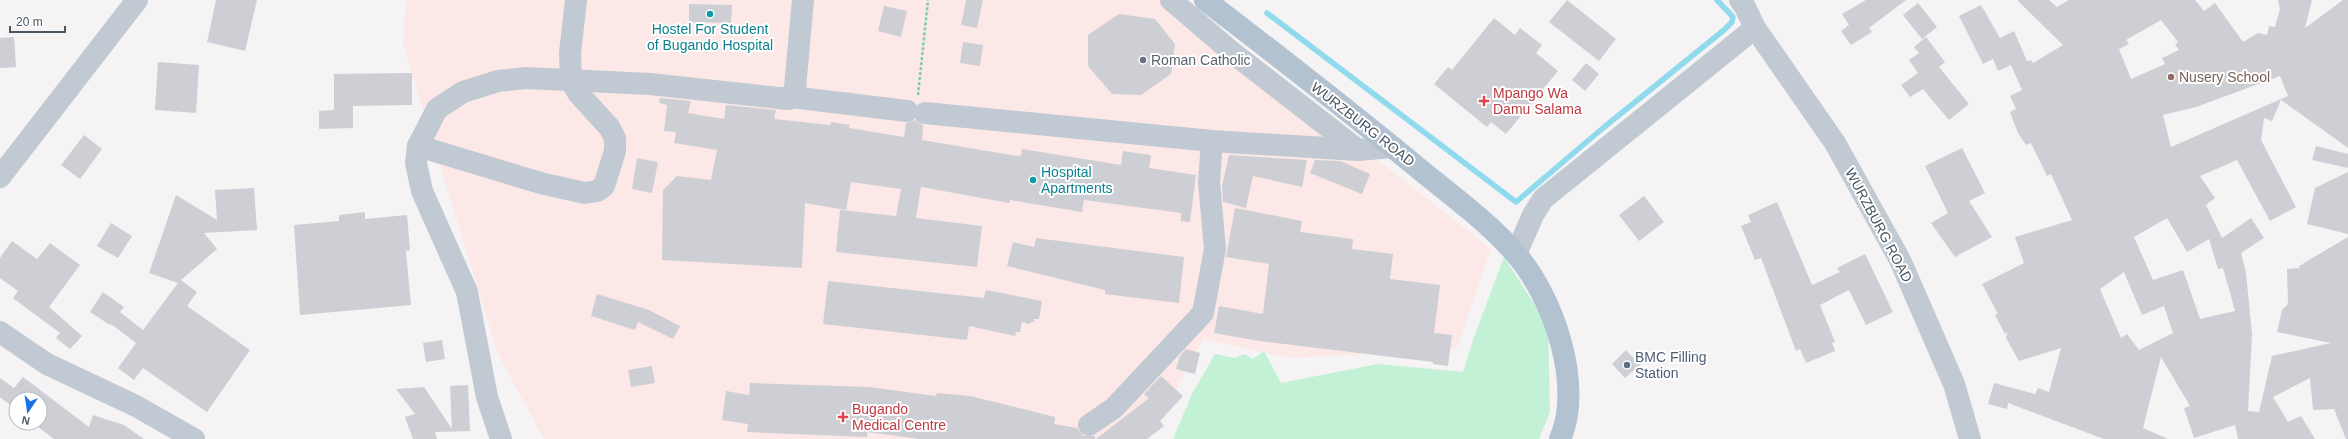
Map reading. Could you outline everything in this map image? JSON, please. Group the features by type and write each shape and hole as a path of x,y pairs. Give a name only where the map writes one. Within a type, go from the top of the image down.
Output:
{"main road":[{"name":"WURZBURG ROAD","path":"1204,0 1393,147 1471,211 1516,254 1534,282 1552,317 1564,356 1568,381 1568,405 1560,439"}],"street":[{"path":"4,165 137,0"},
{"path":"418,146 544,184 585,192 597,191 604,186 608,178 615,138 609,127 578,93 571,80 570,53 576,0"},
{"path":"791,97 795,88 803,0"},
{"path":"1171,0 1232,53 1358,150"},
{"name":"WURZBURG ROAD","path":"1746,2 1755,28 1835,142 1900,260 1954,384 1970,439"},
{"path":"1516,254 1533,215 1543,199 1755,28"},
{"path":"501,439 487,397 467,292 422,191 416,163 418,146 437,110 463,92 498,81 526,78 571,80 672,86 780,99 791,97 917,107 1212,141 1358,150 1393,147"},
{"path":"1089,425 1114,408 1204,313 1215,249 1209,182 1212,141"},
{"path":"0,332 47,364 136,406 194,439"}],"path":[{"path":"917,107 928,0"}],"shaded area":[{"path":"406,0 1173,0 1491,249 1456,349 1290,358 1203,339 1150,439 544,439 498,354 403,44"}],"green space":[{"path":"1504,257 1548,326 1550,412 1539,439 1173,439 1192,394 1215,354 1235,358 1245,354 1253,359 1264,351 1281,383 1378,364 1463,372 1474,337"}],"building":[{"path":"216,0 257,0 245,51 207,42"},
{"path":"966,0 983,0 977,28 961,25"},
{"path":"1567,0 1616,39 1599,61 1549,22"},
{"path":"1866,0 1906,0 1869,28 1872,32 1851,45 1841,31 1849,25 1842,14"},
{"path":"2017,0 2049,0 2057,7 2069,0 2195,0 2204,11 2215,3 2243,42 2258,33 2267,35 2269,26 2275,27 2280,9 2278,0 2312,0 2305,28 2343,0 2348,0 2348,148 2281,100 2272,121 2264,118 2261,140 2296,207 2270,221 2237,160 2200,176 2215,198 2206,205 2222,238 2251,218 2264,238 2241,253 2246,273 2252,334 2248,411 2259,412 2272,356 2331,343 2277,332 2282,310 2288,304 2287,269 2300,268 2299,266 2348,237 2348,439 2346,439 2334,409 2313,410 2310,378 2273,397 2288,422 2301,416 2315,439 2238,439 2235,425 2194,438 2184,408 2190,406 2161,357 2143,428 2168,439 2104,439 2008,403 2007,409 1988,404 1994,383 2035,394 2038,388 2049,392 2061,348 2019,361 2006,338 2008,332 2005,334 1995,315 1998,314 1982,284 2024,263 2015,237 2072,220 2051,174 2047,176 2031,143 2026,145 2018,133 2010,112 2016,109 2010,96 2022,90 2011,65 1998,71 1993,59 1983,64 1959,16 1981,5 2000,38 2014,31 2027,61 2031,60 2033,63 2063,45","holes":["2161,20 2178,42 2175,45 2179,50 2162,58 2165,64 2131,79 2119,49 2129,44 2126,40","2280,76 2288,96 2171,147 2163,115 2196,107","2167,218 2187,252 2209,239 2218,269 2223,268 2235,311 2200,319 2183,270 2153,280 2134,237","2124,272 2142,315 2164,306 2173,333 2139,350 2127,334 2121,338 2100,289"]},
{"path":"1918,3 1937,27 1922,39 1903,15"},
{"name":"Hostel For Student of Bugando Hospital","path":"689,4 732,5 731,23 689,22"},
{"path":"884,6 907,11 901,37 878,31"},
{"path":"1119,14 1155,19 1175,44 1171,74 1141,95 1112,94 1088,66 1088,35"},
{"path":"1494,18 1515,35 1520,28 1542,45 1536,53 1558,71 1506,134 1491,122 1487,127 1434,84 1448,67 1452,70"},
{"path":"14,37 16,67 0,68 0,38"},
{"path":"1926,37 1945,62 1939,67 1969,104 1949,120 1923,89 1910,97 1901,85 1918,73 1909,60 1919,53 1914,47"},
{"path":"963,42 983,45 980,66 960,63"},
{"path":"158,62 199,65 196,113 155,110"},
{"path":"1586,63 1599,74 1585,91 1572,80"},
{"path":"412,73 412,105 353,106 353,128 319,129 319,111 334,110 334,74"},
{"path":"660,98 691,101 688,113 724,119 726,105 776,110 774,119 830,125 831,122 850,125 849,128 904,137 906,123 915,120 923,125 922,140 1011,155 1021,156 1022,149 1121,165 1123,151 1151,155 1149,168 1196,175 1190,222 1181,221 1181,213 1084,200 1082,212 1010,200 1009,203 921,187 916,218 982,226 977,267 836,252 840,210 896,216 901,189 851,182 846,210 805,203 802,268 662,260 663,190 677,176 711,180 717,150 674,143 676,132 664,131 667,105 659,103"},
{"path":"84,135 102,149 80,179 61,165"},
{"path":"2316,146 2348,154 2348,168 2312,160"},
{"path":"1962,148 1985,193 1969,201 1992,237 1955,257 1931,223 1948,213 1925,166"},
{"path":"1229,155 1307,160 1302,187 1253,176 1246,208 1223,202 1222,186"},
{"path":"637,158 658,162 652,193 632,189"},
{"path":"1315,160 1340,161 1370,174 1362,194 1310,173"},
{"path":"2348,172 2348,234 2307,224 2315,188"},
{"path":"254,188 257,230 204,233 217,249 181,280 197,292 187,306 250,350 207,412 143,368 134,380 118,368 136,343 111,324 110,325 90,312 103,292 124,307 120,312 143,330 178,283 149,273 176,195 217,220 215,190"},
{"path":"1644,196 1664,222 1639,241 1619,215"},
{"path":"1777,202 1812,285 1840,272 1837,268 1865,254 1893,312 1866,325 1849,290 1820,305 1835,342 1832,343 1835,351 1806,363 1800,349 1796,351 1761,258 1755,260 1741,226 1751,222 1748,215"},
{"path":"1235,208 1302,221 1300,232 1353,239 1352,249 1393,254 1390,279 1440,285 1434,333 1452,335 1448,366 1433,364 1433,362 1259,341 1214,333 1219,306 1263,314 1269,264 1226,257"},
{"path":"365,212 365,219 407,215 410,250 406,251 411,305 300,315 294,225 339,221 339,215"},
{"path":"111,223 132,236 118,258 97,246"},
{"path":"1036,238 1184,257 1179,303 1105,294 1105,290 1007,266 1013,242 1034,247"},
{"path":"12,241 37,259 50,243 80,265 49,307 82,336 70,349 56,338 60,333 13,298 18,291 0,278 0,258"},
{"path":"828,281 984,298 986,290 1042,301 1039,319 1034,319 1034,322 1030,322 1030,324 1022,322 1020,332 1016,332 1015,336 969,326 967,340 823,324"},
{"path":"597,294 649,310 680,326 673,339 638,322 635,330 591,316"},
{"path":"442,340 445,359 426,362 423,343"},
{"path":"1186,349 1200,353 1195,374 1176,369 1180,356"},
{"path":"1626,350 1640,365 1625,378 1612,364"},
{"path":"652,366 655,383 631,387 628,370"},
{"path":"1161,376 1183,396 1160,421 1164,426 1147,439 1096,439 1149,398 1144,394"},
{"path":"23,377 41,391 8,391 8,404 0,397 0,378 14,388"},
{"path":"750,383 869,387 936,396 937,393 970,396 1055,417 1054,424 1077,428 1083,436 1095,436 1095,439 920,439 867,432 867,437 747,432 748,424 722,420 726,391 749,395"},
{"path":"468,385 470,431 435,432 437,439 413,439 405,417 415,414 396,389 424,387 452,429 450,386"},
{"path":"48,396 89,427 93,415 124,425 144,439 54,439 44,431 48,431"}],"waterway":[{"path":"1267,13 1516,202 1732,22 1733,17 1717,0"}],"place":[{"name":"Hostel For Student of Bugando Hospital","path":"710,14"},
{"name":"Roman Catholic","path":"1143,60"},
{"name":"Nusery School","path":"2171,77"},
{"name":"Mpango Wa Damu Salama","path":"1484,101"},
{"name":"Hospital Apartments","path":"1033,180"},
{"name":"BMC Filling Station","path":"1627,365"},
{"name":"Bugando Medical Centre","path":"843,417"}]}
